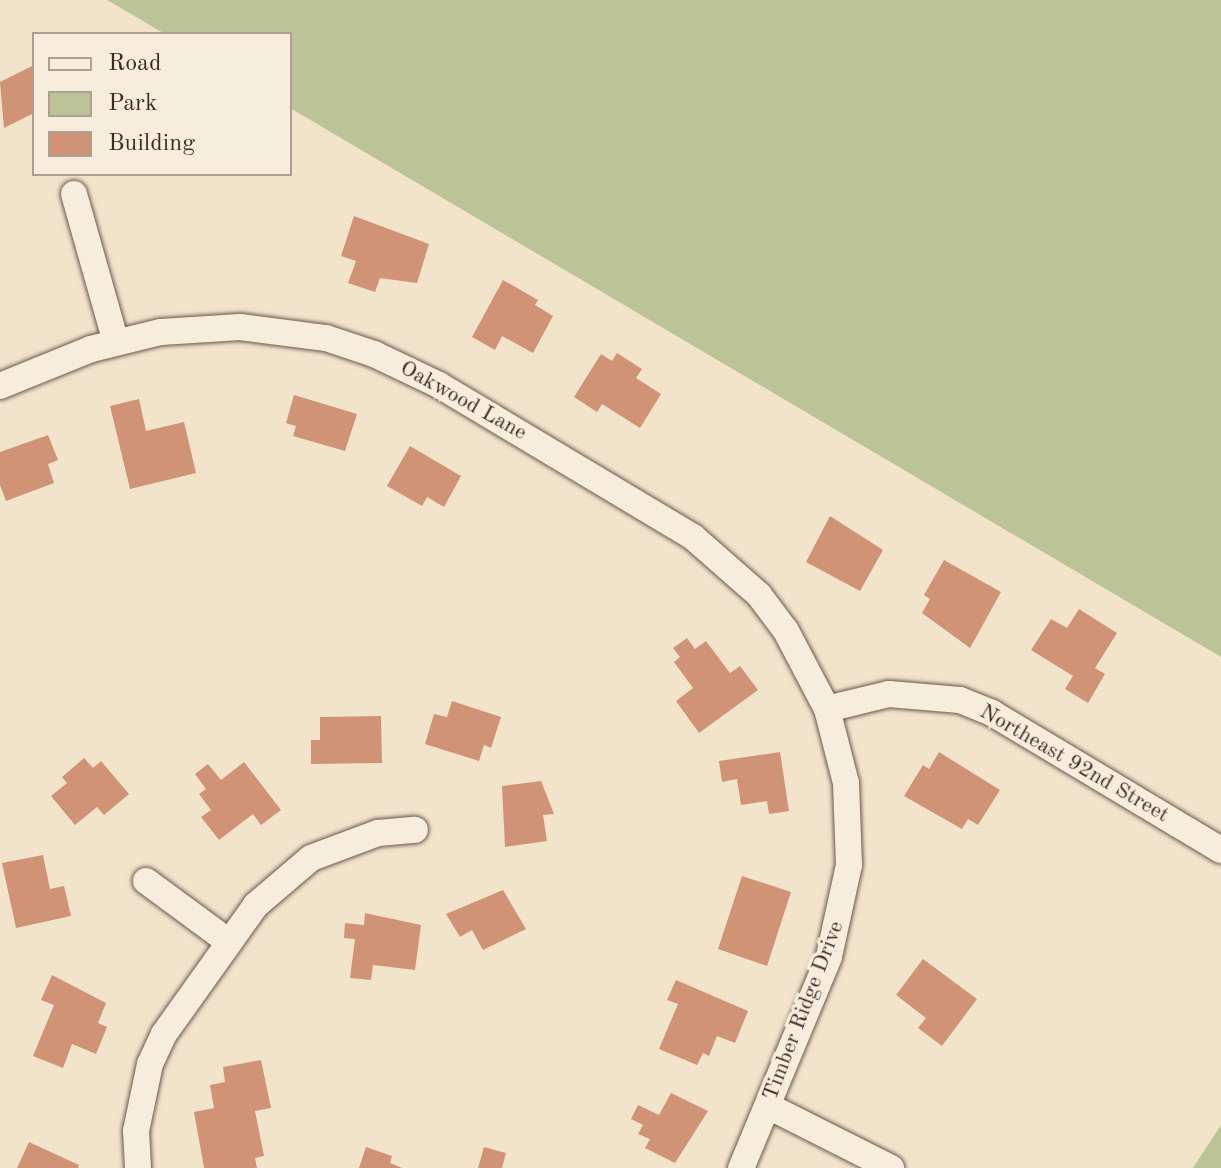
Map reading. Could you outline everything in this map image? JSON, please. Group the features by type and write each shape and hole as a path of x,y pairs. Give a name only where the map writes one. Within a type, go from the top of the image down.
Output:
{"street":[{"path":"74,194 116,342"},
{"name":"Oakwood Lane","path":"0,386 116,342 197,328 283,330 326,338 414,371 683,530 733,569 786,631 827,709"},
{"name":"Northeast 92nd Street","path":"827,709 889,694 960,700 992,713 1221,850"},
{"name":"Timber Ridge Drive","path":"741,1168 829,957 847,877 846,783 827,709"},
{"path":"138,1168 136,1131 150,1064 164,1034 256,905 311,858 378,833 415,830"},
{"path":"146,881 229,942"},
{"path":"768,1106 891,1168"}],"green space":[{"path":"107,0 1221,0 1221,657 292,109 292,32 162,32"},
{"path":"1221,1125 1221,1168 1193,1168"}],"building":[{"path":"32,66 32,114 4,128 0,82"},
{"path":"354,216 429,244 417,283 380,278 375,292 348,283 356,261 341,256"},
{"path":"503,280 538,300 535,305 553,316 533,353 502,336 495,350 472,337"},
{"path":"617,353 642,369 636,378 661,394 640,428 602,404 597,412 574,397 601,354 612,361"},
{"path":"294,395 357,414 345,451 293,436 296,426 286,423"},
{"path":"139,399 146,431 184,422 196,473 130,489 110,406"},
{"path":"48,435 58,460 48,464 54,483 6,501 0,485 0,452"},
{"path":"410,446 461,476 444,507 427,497 422,506 387,486"},
{"path":"830,516 883,550 860,591 806,562"},
{"path":"944,560 1001,592 970,648 922,613 930,599 924,595"},
{"path":"1079,609 1117,633 1095,668 1105,674 1088,703 1065,689 1073,676 1031,650 1051,619 1067,628"},
{"path":"687,638 695,649 706,641 730,673 740,666 758,690 699,733 676,701 693,688 674,662 680,657 673,648"},
{"path":"452,701 501,717 491,748 484,745 479,761 425,744 434,714 447,717"},
{"path":"381,716 382,763 311,764 311,740 320,740 320,717"},
{"path":"780,752 789,811 769,814 767,801 741,805 737,779 722,782 719,761"},
{"path":"939,752 1000,790 978,825 968,819 962,829 904,796 923,765 929,769"},
{"path":"84,758 93,768 101,761 129,794 104,815 97,807 75,825 51,796 67,783 62,777"},
{"path":"244,762 281,810 261,825 253,814 219,840 201,817 211,810 199,794 206,789 195,774 208,764 221,780"},
{"path":"541,781 554,814 543,815 547,841 505,847 502,786"},
{"path":"43,855 50,889 64,886 71,916 16,928 2,863"},
{"path":"742,876 791,892 767,966 718,949"},
{"path":"503,890 526,929 483,950 472,930 460,937 446,914"},
{"path":"365,913 421,925 415,970 373,965 371,980 350,978 355,939 344,938 345,923 364,925"},
{"path":"923,959 977,999 942,1046 918,1028 926,1018 896,995"},
{"path":"52,975 106,1003 98,1023 107,1027 96,1054 72,1044 63,1068 33,1056 54,1005 41,1000"},
{"path":"676,980 748,1011 735,1043 717,1036 709,1056 703,1053 697,1065 659,1049 678,1004 667,1000"},
{"path":"261,1060 271,1108 255,1111 264,1156 255,1158 257,1168 204,1168 194,1112 214,1108 210,1085 225,1082 223,1067"},
{"path":"671,1093 708,1111 675,1163 645,1148 650,1139 638,1134 643,1125 631,1119 638,1105 659,1115"},
{"path":"29,1142 79,1165 78,1168 17,1168"},
{"path":"366,1147 392,1156 390,1163 402,1168 359,1168"},
{"path":"484,1147 506,1153 502,1168 478,1168"}]}
